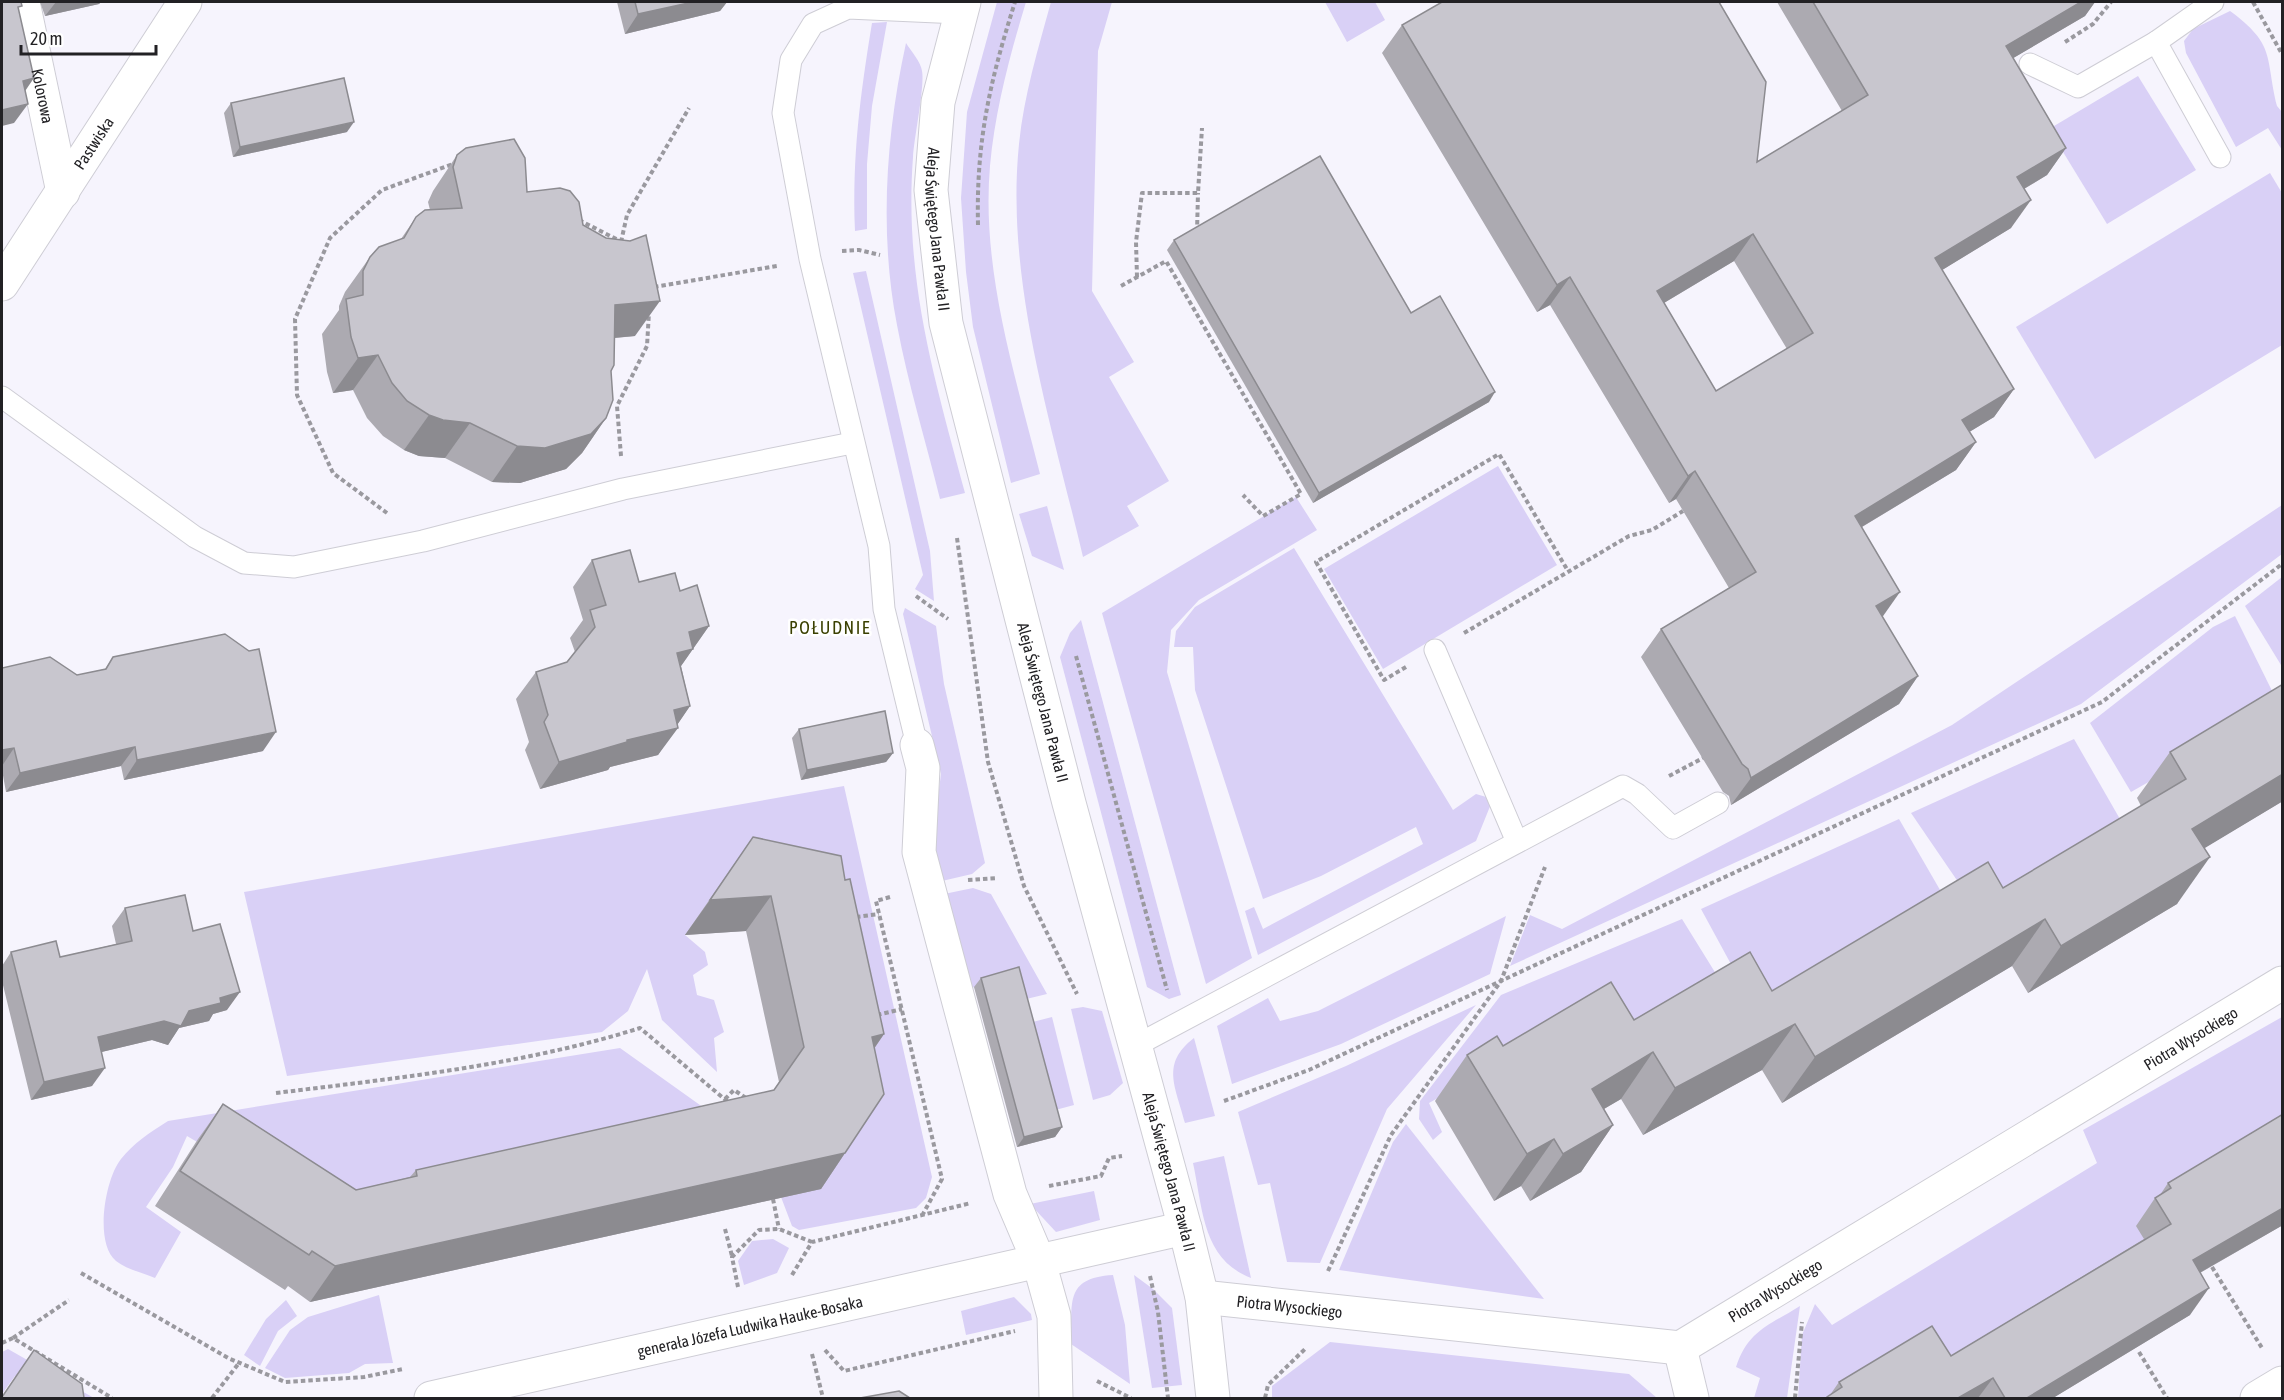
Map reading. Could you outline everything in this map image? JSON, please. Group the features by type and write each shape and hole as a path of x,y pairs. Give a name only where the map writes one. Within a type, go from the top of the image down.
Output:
{"street":[{"name":"Kolorowa","path":"23,2 63,192"},
{"name":"Pastwiska","path":"2,284 185,2"},
{"name":"Aleja Świętego Jana Pawła II","path":"961,7 938,102 931,190 946,324 1060,769 1185,1228 1202,1297 1213,1398"},
{"path":"917,745 923,768 919,852 1010,1194 1039,1262 1054,1316 1056,1398"},
{"name":"Piotra Wysockiego","path":"1202,1297 1680,1348 2283,983"},
{"name":"generała Józefa Ludwika Hauke-Bosaka","path":"451,1396 1185,1228"},
{"path":"1680,1348 1692,1398"},
{"path":"2257,1398 2283,1383"}],"lane":[{"path":"2030,64 2078,87 2157,42 2213,2"},
{"path":"917,745 884,609 879,546 852,443 810,259 783,112 791,60 813,24 848,5 961,7"},
{"path":"2157,42 2220,157"},
{"path":"2,397 195,537 244,563 294,567 423,540 623,489 852,443"},
{"path":"1435,650 1517,842"},
{"path":"1135,1046 1623,786 1637,794 1673,828 1718,803"}],"path":[{"path":"979,233 977,192 981,132 995,62 1015,2"},
{"path":"2253,2 2283,54"},
{"path":"621,242 627,215 689,108"},
{"path":"1197,232 1202,128"},
{"path":"423,540 333,473 297,395 295,320 330,238 382,190 461,161"},
{"path":"1137,277 1136,242 1142,193 1198,193"},
{"path":"570,215 621,242 627,251"},
{"path":"846,249 880,255"},
{"path":"1121,286 1166,261 1301,494 1263,516 1243,495"},
{"path":"650,288 718,278 784,264"},
{"path":"623,489 617,406 647,346 649,311"},
{"path":"1568,571 1499,454 1316,562 1384,680 1629,536 1652,530 1683,511"},
{"path":"1224,1101 1309,1070 2102,702 2283,564"},
{"path":"925,602 948,619"},
{"path":"1073,644 1176,1026"},
{"path":"1637,794 1703,758"},
{"path":"1324,1280 1391,1135 1501,981 1548,860"},
{"path":"971,879 997,878"},
{"path":"922,1215 942,1179 876,901 929,888"},
{"path":"850,918 879,914"},
{"path":"868,1018 902,1009"},
{"path":"276,1093 450,1071 609,1038 640,1028 735,1107"},
{"path":"725,1099 734,1090 752,1102"},
{"path":"1042,1188 1101,1176 1109,1158 1122,1155"},
{"path":"773,1199 779,1228"},
{"path":"732,1257 759,1230 779,1228 812,1242 946,1209"},
{"path":"725,1229 738,1289"},
{"path":"789,1281 812,1242"},
{"path":"2212,1267 2265,1352"},
{"path":"1794,1398 1799,1335 1804,1313 1813,1298 1807,1271"},
{"path":"81,1274 239,1363 285,1382 364,1377 409,1368"},
{"path":"2,1343 69,1300"},
{"path":"818,1342 844,1371 1053,1323"},
{"path":"13,1338 112,1398"},
{"path":"810,1345 823,1398"},
{"path":"1265,1398 1268,1385 1309,1346"},
{"path":"2139,1353 2167,1398"},
{"path":"212,1398 239,1363"}],"shaded area":[{"path":"997,2 1026,2 995,124 990,166 990,244 1002,322 1040,474 1011,483 973,327 966,272 961,198 967,112"},
{"path":"1051,2 1112,2 1098,51 1092,291 1134,362 1109,377 1169,481 1127,506 1139,526 1083,557 1034,352 1019,248 1016,196 1024,108"},
{"path":"1325,2 1375,2 1385,20 1347,42"},
{"path":"2230,11 2255,33 2266,52 2277,106 2282,112 2282,150 2268,128 2236,147 2186,53 2184,41 2193,29"},
{"path":"887,22 872,106 867,164 867,229 855,231 856,152 872,23"},
{"path":"906,43 920,64 923,78 913,157 911,202 917,286 933,368 965,493 940,499 901,347 891,290 888,255 887,184 890,148"},
{"path":"2138,76 2196,170 2107,224 2049,129"},
{"path":"2270,173 2282,193 2282,345 2095,459 2016,327"},
{"path":"866,271 930,551 934,601 915,589 923,575 853,273"},
{"path":"1498,466 1557,565 1383,669 1324,569"},
{"path":"1296,497 1317,530 1199,600 1171,630 1167,672 1252,958 1206,984 1102,613"},
{"path":"2282,505 2282,554 2081,704 1510,966 1530,915 1562,929 1952,725"},
{"path":"1047,506 1064,570 1032,556 1019,514"},
{"path":"1294,548 1453,810 1476,794 1493,799 1476,841 1258,955 1245,911 1254,907 1263,929 1423,844 1416,827 1321,876 1263,899 1195,690 1193,647 1174,647 1176,631 1195,607"},
{"path":"2282,577 2282,664 2281,665 2245,606"},
{"path":"905,608 936,626 944,684 985,863 972,874 942,881 933,836 941,774 903,614"},
{"path":"2235,616 2280,707 2131,792 2090,723 2213,627"},
{"path":"1081,620 1181,995 1169,999 1147,987 1060,657 1070,633"},
{"path":"2074,739 2128,833 1980,914 1911,813"},
{"path":"844,786 932,1177 926,1198 916,1208 799,1230 792,1226 781,1197 839,911 685,935 705,952 708,965 693,975 697,995 714,1000 724,1032 714,1038 717,1072 662,1020 647,969 628,1011 602,1032 287,1076 244,892"},
{"path":"1899,819 1947,902 1757,1012 1701,909"},
{"path":"973,888 991,894 1047,994 1018,1001 1011,977 971,988 944,894"},
{"path":"1506,916 1490,974 1341,1044 1232,1084 1217,1026 1268,998 1280,1021 1318,1011"},
{"path":"1682,919 1726,990 1470,1080 1429,1103 1442,1132 1433,1140 1419,1119 1420,1101 1501,995"},
{"path":"1476,1005 1387,1109 1320,1263 1287,1262 1270,1183 1258,1185 1238,1112 1346,1066"},
{"path":"1083,1007 1102,1011 1123,1083 1110,1095 1093,1100 1071,1009"},
{"path":"1052,1017 1074,1105 1048,1112 1025,1024"},
{"path":"2282,1017 2282,1137 2151,1251 2077,1336 1838,1398 1798,1398 1802,1335 1815,1304 1832,1325 2097,1163 2083,1130"},
{"path":"1194,1038 1215,1116 1185,1123 1173,1077 1174,1067 1183,1048"},
{"path":"620,1048 728,1125 331,1221 187,1136 173,1167 146,1207 181,1232 155,1278 120,1264 109,1252 105,1240 104,1211 115,1168 137,1143 168,1121"},
{"path":"1406,1124 1544,1299 1339,1270 1393,1142"},
{"path":"1224,1156 1251,1278 1235,1269 1223,1258 1207,1231 1203,1215 1193,1163"},
{"path":"1094,1191 1100,1220 1056,1232 1030,1204"},
{"path":"773,1239 789,1248 777,1273 744,1285 738,1261 752,1241"},
{"path":"1113,1275 1125,1325 1130,1384 1071,1344 1072,1305 1078,1288 1086,1281"},
{"path":"1134,1275 1153,1289 1172,1308 1182,1385 1152,1388"},
{"path":"379,1295 393,1363 365,1364 349,1373 285,1378 265,1368 290,1330 308,1317"},
{"path":"1014,1297 1031,1314 1032,1320 966,1335 961,1311"},
{"path":"286,1300 297,1316 278,1331 260,1366 244,1355 266,1319"},
{"path":"1800,1306 1787,1398 1754,1398 1760,1378 1736,1367 1741,1355 1761,1330"},
{"path":"1330,1342 1629,1374 1657,1398 1272,1398 1272,1386"},
{"path":"8,1349 94,1398 49,1398 15,1376 2,1394 2,1352"}],"building":[{"path":"2,2 21,2 22,6 18,7 34,78 23,81 28,104 2,110"},
{"path":"635,2 693,2 638,14"},
{"path":"1442,2 1719,2 1766,82 1757,162 1868,95 1813,2 2081,2 2006,46 2066,148 2017,177 2031,200 1935,258 2014,389 1962,420 1976,442 1855,516 1900,592 1876,606 1918,676 1751,778 1748,769 1742,764 1661,629 1756,572 1695,471 1688,476 1570,277 1557,285 1402,25","holes":["1753,234 1813,333 1716,391 1657,291"]},
{"path":"344,78 354,122 240,147 231,103"},
{"path":"514,139 525,158 527,192 560,188 570,191 579,202 583,225 606,238 630,241 646,235 660,301 615,305 614,365 611,371 613,400 606,418 591,434 545,448 517,446 470,423 443,420 429,415 407,401 392,383 378,355 358,358 351,337 346,299 363,295 363,271 370,257 379,247 404,238 416,217 425,210 462,208 453,167 457,155 466,148"},
{"path":"1320,156 1411,313 1440,296 1495,392 1319,493 1174,240"},
{"path":"630,550 639,582 675,573 680,591 697,585 709,626 689,632 693,649 677,653 690,706 674,710 678,728 627,740 627,742 559,762 544,722 548,715 536,672 567,662 595,627 590,610 606,605 592,560"},
{"path":"225,634 249,651 259,649 276,732 137,760 135,747 20,773 14,748 2,750 2,668 50,657 77,675 106,669 113,657"},
{"path":"2283,684 2283,774 2192,829 2210,857 2061,946 2045,919 1815,1057 1795,1024 1675,1088 1653,1052 1592,1089 1613,1125 1563,1154 1554,1139 1527,1154 1467,1055 1497,1036 1503,1046 1611,982 1634,1020 1750,952 1772,991 1988,862 2003,888 2186,779 2170,752"},
{"path":"885,711 893,753 807,770 799,729"},
{"path":"753,837 841,856 845,880 850,879 884,1034 872,1037 884,1094 845,1153 335,1266 312,1251 309,1255 180,1171 223,1104 356,1190 417,1176 416,1170 774,1090 804,1047 771,896 710,900"},
{"path":"185,895 193,931 220,924 240,992 220,998 221,1003 189,1011 181,1026 164,1021 98,1037 105,1068 44,1082 11,952 56,941 60,957 132,941 125,908"},
{"path":"1019,967 1062,1127 1024,1137 981,978"},
{"path":"2283,1114 2283,1208 2193,1260 2209,1288 2027,1398 2005,1398 1993,1378 1958,1398 1827,1398 1842,1387 1839,1382 1932,1326 1951,1356 2171,1224 2155,1198 2171,1188 2168,1183"},
{"path":"34,1350 82,1384 84,1398 2,1398"},
{"path":"899,1391 910,1398 860,1398"}],"district":[{"name":"POŁUDNIE","path":"830,627"}]}
